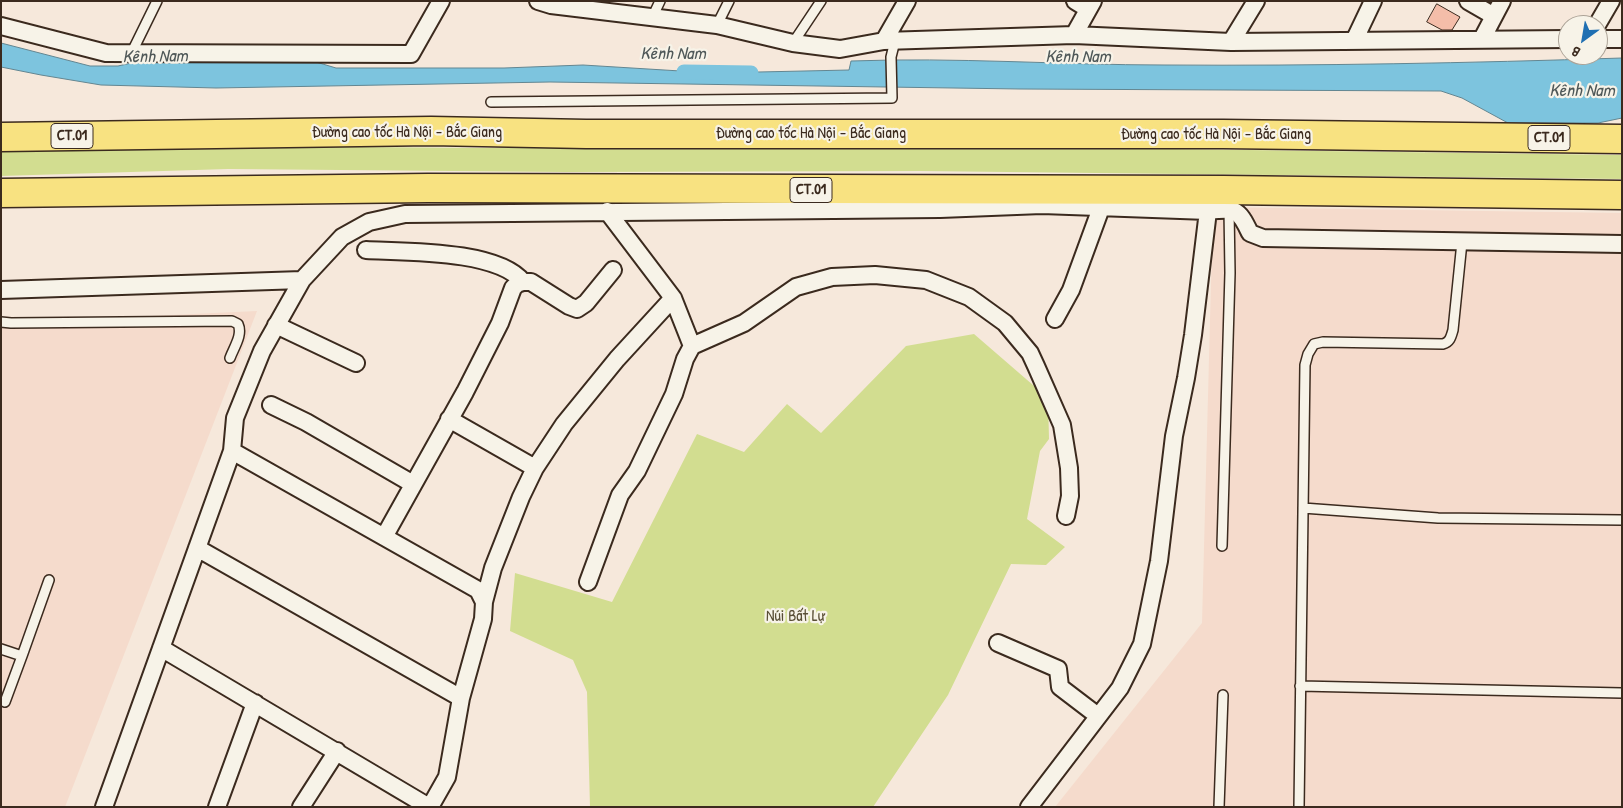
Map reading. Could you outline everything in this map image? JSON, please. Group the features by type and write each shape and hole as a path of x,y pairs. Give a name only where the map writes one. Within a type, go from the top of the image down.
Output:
{"highway":[{"path":"1,128 144,135"},
{"path":"1475,138 1622,130"},
{"name":"Đường cao tốc Hà Nội - Bắc Giang","path":"1,137 431,131 586,134 1223,134 1622,139"},
{"name":"CT.01","path":"1,193 428,188 1224,190 1622,195"}],"street":[{"path":"1,26 106,53 411,54 440,1"},
{"path":"538,1 551,5 717,26 793,43 840,49 890,41 1074,35 1231,42 1558,39"},
{"path":"890,41 906,1"},
{"path":"1231,42 1256,1"},
{"path":"1354,41 1373,1"},
{"path":"1468,1 1494,16"},
{"path":"1482,39 1502,1"},
{"path":"1603,15 1611,1"},
{"path":"1074,35 1085,4"},
{"path":"1608,39 1622,39"},
{"path":"104,807 232,451 235,418 262,351 302,280 342,237 369,222 405,214 940,209 1042,206 1208,211 1229,209 1242,216 1250,233 1263,238 1622,244"},
{"path":"1055,318 1071,290 1101,208"},
{"path":"607,211 673,298 692,346"},
{"path":"1029,807 1120,688 1142,644 1159,561 1174,436 1193,335 1208,211"},
{"path":"366,250 462,255 503,267 517,274 523,282"},
{"path":"384,537 450,419 500,323 513,288 523,282 531,282 576,309 586,303 613,270"},
{"path":"588,582 620,495 637,471 674,394 685,359 692,346 744,323 796,287 832,277 875,274 926,280 968,297 1005,323 1030,354 1062,425 1069,468 1070,496 1066,516"},
{"path":"1,290 302,280"},
{"path":"161,648 429,807 447,777 461,698 483,619 484,602 493,568 521,497 535,468 564,424 617,359 673,298"},
{"path":"276,325 356,363"},
{"path":"271,405 306,422 413,484"},
{"path":"450,419 535,468"},
{"path":"232,451 478,590 484,602"},
{"path":"197,548 461,698"},
{"path":"998,643 1058,669 1060,687 1098,716"},
{"path":"217,807 255,703"},
{"path":"301,807 337,751"}],"lane":[{"path":"131,54 157,1"},
{"path":"652,18 660,1"},
{"path":"717,26 729,1"},
{"path":"793,43 821,1"},
{"path":"491,102 892,98 890,41"},
{"path":"1222,546 1230,273 1229,209"},
{"path":"1299,807 1305,365 1308,354 1314,344 1323,342 1443,344 1448,342 1451,339 1453,330 1462,242"},
{"path":"1,322 11,324 232,321 238,324 241,330 230,358"},
{"path":"1303,508 1438,518 1622,520"},
{"path":"5,702 50,580"},
{"path":"1,649 22,656"},
{"path":"1300,686 1622,693"},
{"path":"1219,807 1223,695"}],"shaded area":[{"path":"1213,207 1622,213 1622,807 1055,807 1202,623"},
{"path":"257,311 65,807 1,807 1,323"}],"green space":[{"path":"238,146 481,148 1025,147 1622,155 1622,179 920,171 566,172 228,169 1,176 1,152 93,148"},
{"name":"Núi Bất Lự","path":"974,334 1048,398 1049,439 1040,451 1027,519 1065,547 1046,565 1011,564 948,695 873,807 590,807 587,692 573,660 510,631 515,573 612,602 697,434 744,452 787,404 821,433 906,346"}],"water":[{"name":"Kênh Nam","path":"1,43 90,66 118,66 136,62 312,58 316,62 336,68 504,68 583,65 713,73 849,70 851,61 890,60 1222,65 1393,64 1558,60 1558,65 1608,65 1608,58 1622,58 1622,118 1598,123 1508,123 1462,98 1441,91 1020,89 550,82 216,88 101,85 1,67"}],"building":[{"path":"1437,4 1460,17 1452,30 1442,30 1427,22"}],"waterway":[{"name":"Kênh Nam","path":"684,72 751,73"}]}
